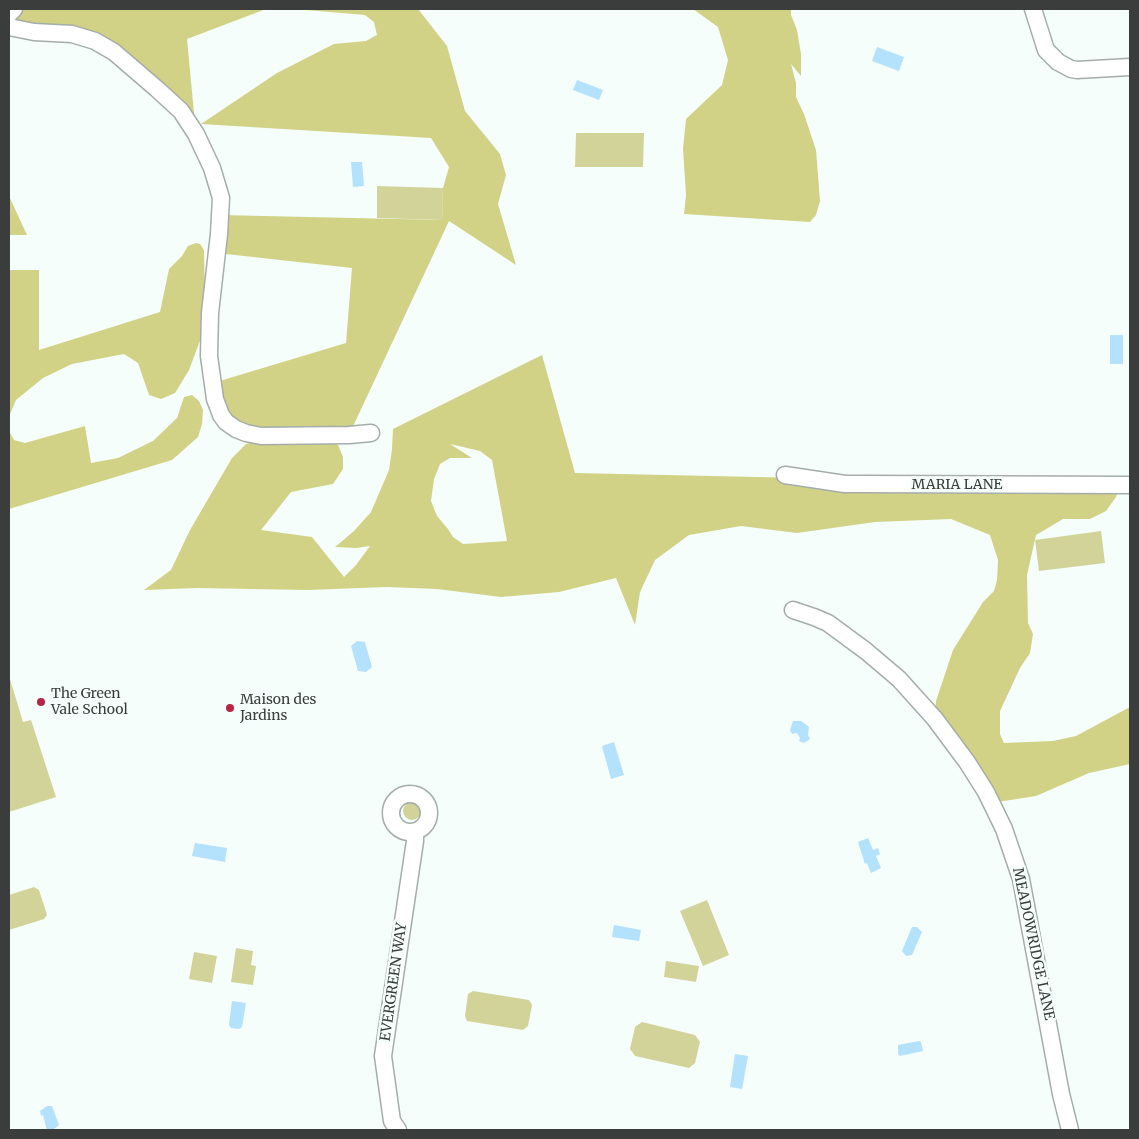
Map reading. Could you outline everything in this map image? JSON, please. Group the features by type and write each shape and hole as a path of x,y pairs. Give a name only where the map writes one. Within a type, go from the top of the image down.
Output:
{"street":[{"path":"9,14 14,9"},
{"path":"1033,9 1046,50 1058,62 1077,70 1130,67"},
{"path":"9,27 34,32 72,34 96,41 114,52 181,111 196,134 212,168 220,198 219,234 210,313 209,356 215,399 226,422 246,433 261,436 371,433"},
{"name":"MARIA LANE","path":"785,475 845,484 1130,485"},
{"name":"MEADOWRIDGE LANE","path":"793,610 814,616 828,623 866,651 899,679 935,719 967,762 986,792 1004,829 1021,879 1061,1094 1070,1130"},
{"name":"EVERGREEN WAY","path":"398,1130 392,1121 383,1056 415,832"}],"green space":[{"path":"14,9 266,9 187,39 196,134 95,41 9,27"},
{"path":"294,9 418,9 447,46 465,111 500,154 506,175 498,204 516,265 449,221 349,435 236,429 213,383 346,343 352,268 217,253 220,215 442,220 443,188 449,167 431,138 201,124 277,73 334,44 366,41 377,35 374,22 365,15"},
{"path":"693,9 791,9 801,54 801,76 791,64 796,83 796,97 816,150 820,201 816,215 810,222 684,214 686,195 683,149 686,119 722,85 728,60 718,27"},
{"path":"576,133 644,133 643,167 575,167"},
{"path":"377,186 443,188 442,220 377,218"},
{"path":"9,196 27,235 9,235"},
{"path":"196,243 200,244 204,250 205,305 201,338 189,370 175,393 161,399 149,395 138,363 124,354 72,364 43,378 16,400 10,414 10,433 14,440 25,443 85,426 91,463 118,458 153,441 177,418 184,397 192,395 199,401 203,410 202,424 198,437 172,460 9,509 9,270 39,270 39,350 160,312 169,269 182,256 188,246"},
{"path":"542,355 575,473 1120,485 1116,497 1106,511 1090,519 1063,519 1036,535 1027,575 1028,623 1033,634 1030,653 1020,668 1000,711 1000,734 1004,743 1053,741 1076,736 1130,707 1130,764 1089,773 1036,796 991,803 935,719 936,701 953,650 983,602 994,591 997,580 998,560 990,535 951,519 875,522 797,533 741,526 689,535 655,560 640,592 635,625 616,578 559,592 501,597 437,589 387,587 308,590 197,588 144,590 171,570 190,530 232,458 246,444 260,441 321,438 338,445 343,457 343,469 333,484 291,492 261,530 312,537 344,577 370,546 356,548 335,547 354,531 371,512 389,470 393,429","holes":["450,444 480,451 492,460 507,541 463,544 453,537 437,516 431,501 434,479 440,464 450,458 472,458"]},
{"path":"1101,531 1105,563 1039,571 1035,540"},
{"path":"9,676 23,722 31,720 56,797 9,812"},
{"path":"408,802 416,802 421,807 419,818 408,820 403,815 403,807"},
{"path":"34,887 39,890 47,915 44,919 9,930 9,895"},
{"path":"707,900 729,955 703,966 680,911"},
{"path":"236,948 253,951 251,965 256,966 253,985 231,982"},
{"path":"194,952 217,956 212,983 189,979"},
{"path":"666,961 699,966 696,982 664,977"},
{"path":"473,991 529,1000 532,1005 528,1026 523,1030 467,1021 465,1016 468,994"},
{"path":"642,1022 695,1035 700,1042 695,1063 689,1068 635,1056 630,1049 635,1027"}],"water":[{"path":"877,47 904,57 899,71 872,61"},
{"path":"577,80 603,90 599,100 573,90"},
{"path":"351,162 362,162 364,186 353,187"},
{"path":"1110,335 1123,335 1123,364 1110,364"},
{"path":"357,641 365,642 372,667 366,672 358,671 351,646"},
{"path":"793,721 801,721 809,727 808,735 810,739 804,743 799,741 800,738 797,733 792,734 790,730"},
{"path":"614,742 624,775 611,779 602,746"},
{"path":"868,838 873,850 878,848 880,854 876,856 881,868 871,873 867,863 865,864 858,842"},
{"path":"195,843 227,848 225,862 192,856"},
{"path":"614,925 641,930 639,941 612,937"},
{"path":"912,927 917,927 922,932 912,955 906,956 902,951"},
{"path":"232,1001 246,1003 242,1027 239,1029 231,1028 229,1025"},
{"path":"919,1041 923,1051 900,1056 898,1054 898,1045"},
{"path":"735,1054 748,1056 742,1089 730,1087"},
{"path":"47,1106 52,1106 59,1125 54,1129 47,1130 43,1115 41,1116 40,1111"}],"place":[{"name":"The Green Vale School","path":"41,702"},
{"name":"Maison des Jardins","path":"230,708"}]}
